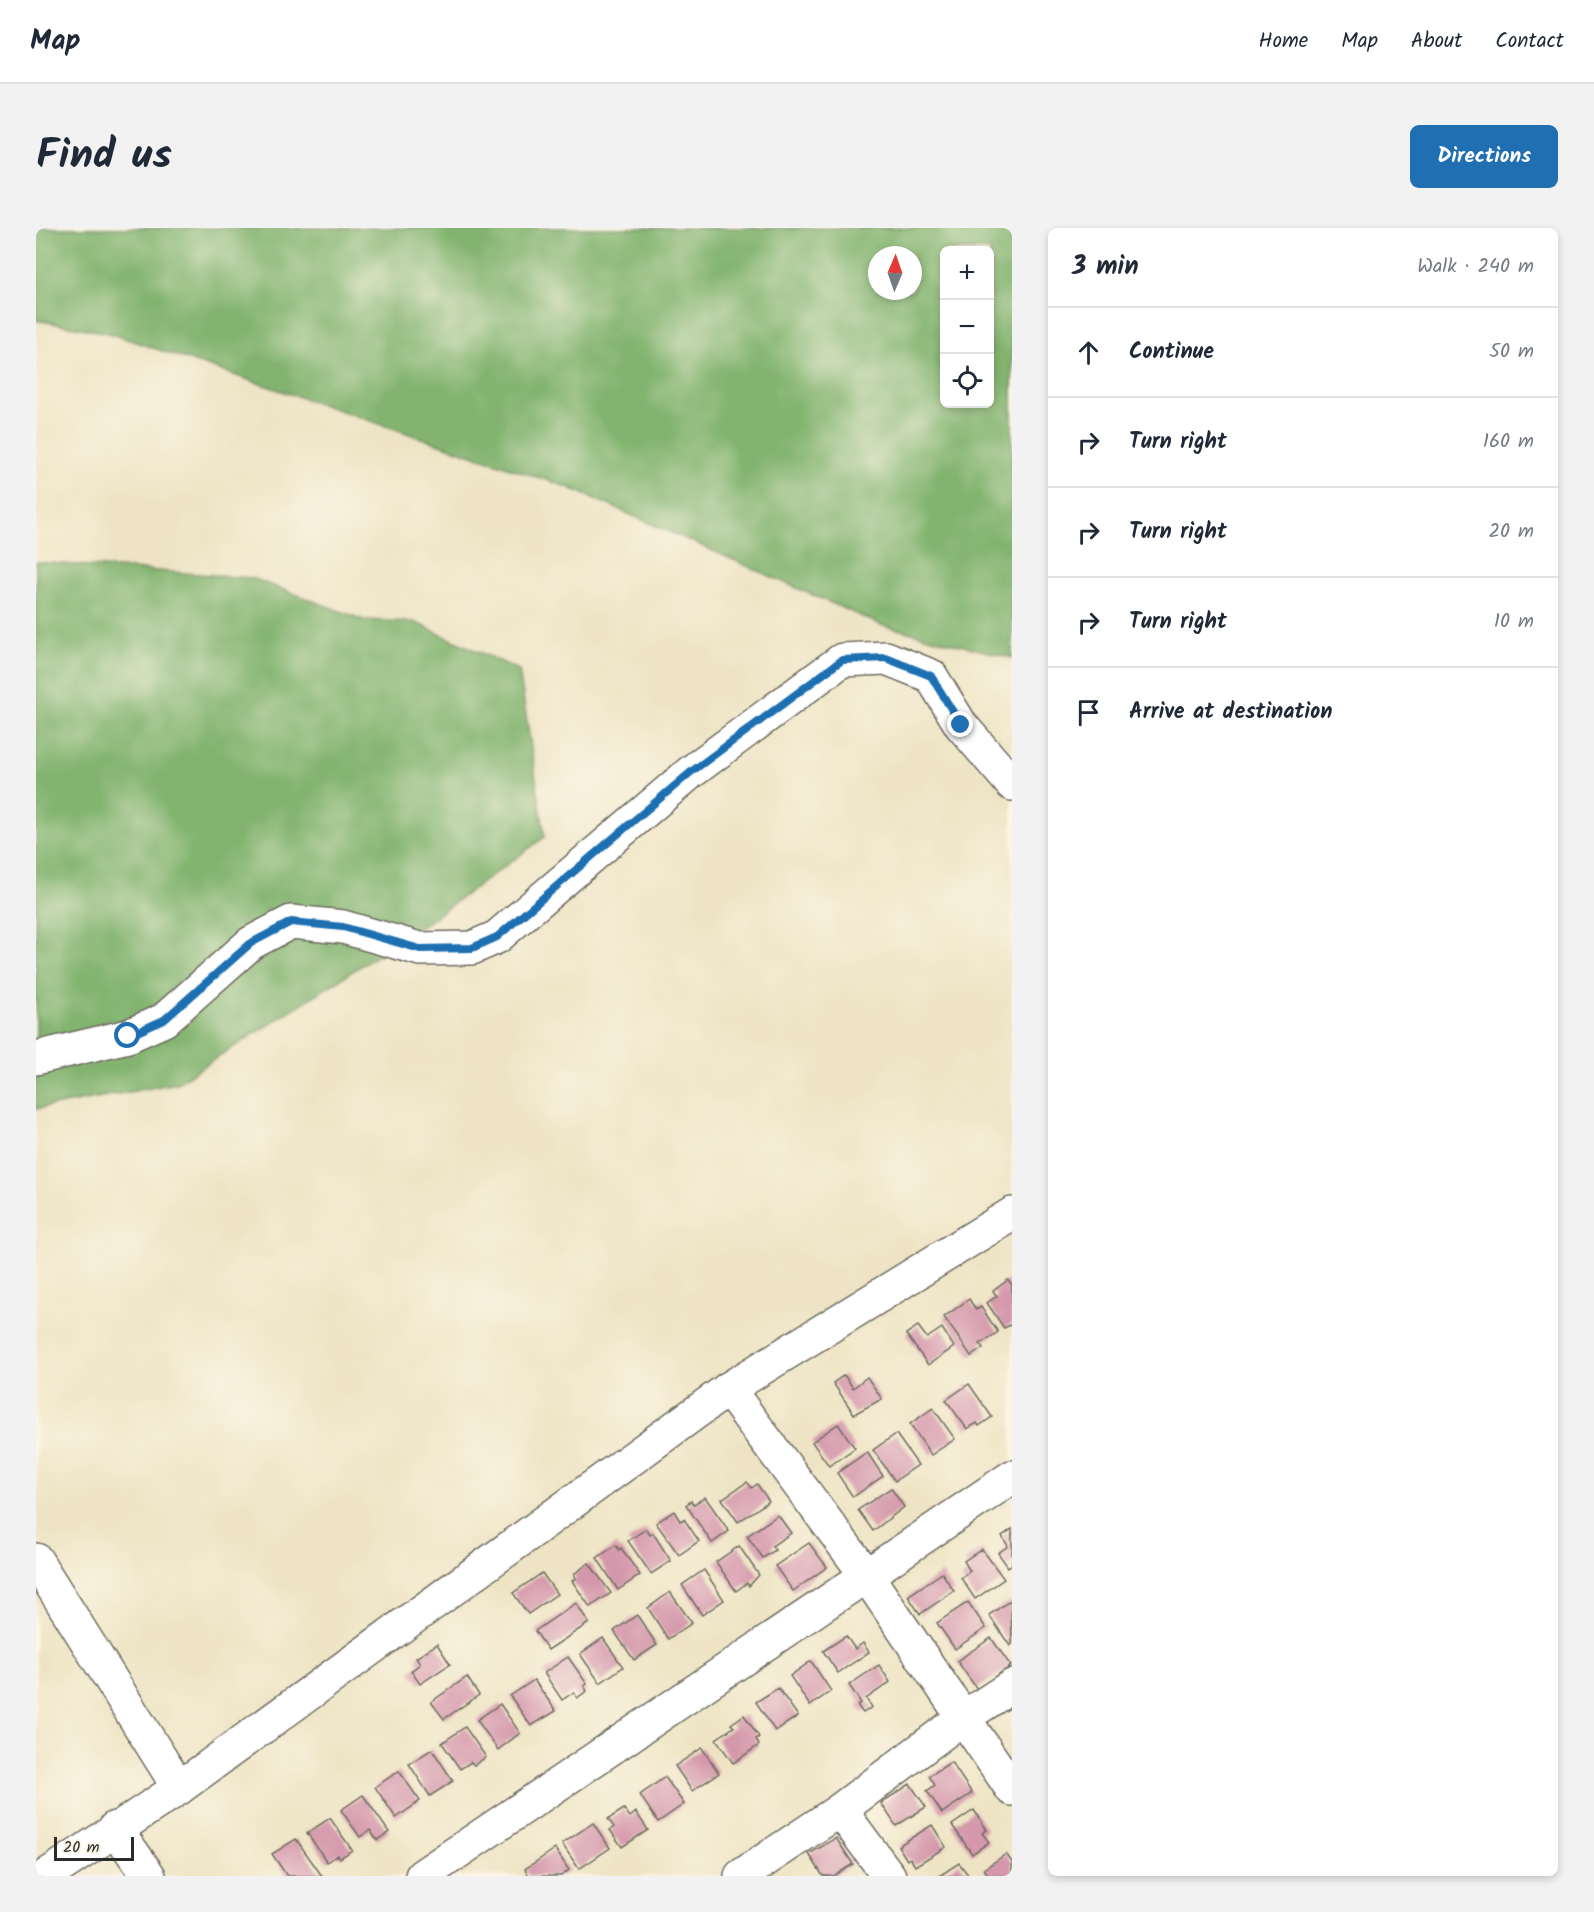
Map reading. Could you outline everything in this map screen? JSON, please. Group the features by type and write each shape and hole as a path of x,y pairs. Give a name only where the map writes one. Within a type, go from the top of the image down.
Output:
{"street":[{"path":"36,1058 128,1036 164,1020 251,943 291,922 343,927 420,949 472,948 497,937 691,772 842,660 886,658 931,676 961,725 1012,784"},
{"path":"46,1876 115,1828 179,1788 728,1389 1012,1214"},
{"path":"728,1389 867,1576 1012,1789"},
{"path":"422,1876 1012,1478"},
{"path":"36,1560 179,1788"},
{"path":"741,1876 840,1810 964,1717 1012,1686"},
{"path":"840,1810 889,1876"},
{"path":"115,1828 149,1876"}],"green space":[{"path":"36,228 1012,228 1012,658 881,625 570,488 109,333 36,320"},
{"path":"36,562 252,578 364,620 414,622 519,670 545,837 408,936 177,1083 36,1109"}],"building":[{"path":"1008,1280 1012,1285 1012,1324 1004,1328 987,1303 997,1296 993,1291"},
{"path":"969,1299 976,1310 981,1307 998,1332 980,1344 983,1348 971,1356 944,1317"},
{"path":"918,1326 927,1338 942,1328 954,1347 928,1365 906,1334"},
{"path":"844,1375 853,1388 867,1377 882,1399 854,1414 833,1383"},
{"path":"969,1384 992,1417 979,1426 977,1423 967,1429 946,1400"},
{"path":"933,1408 955,1439 931,1455 910,1424"},
{"path":"838,1424 855,1448 829,1466 812,1442"},
{"path":"896,1434 918,1465 895,1481 873,1450"},
{"path":"867,1452 883,1476 853,1497 837,1473"},
{"path":"747,1482 752,1488 757,1484 769,1501 738,1522 722,1499"},
{"path":"891,1488 904,1507 873,1531 858,1510"},
{"path":"705,1497 729,1531 712,1543 686,1505 691,1501 693,1505"},
{"path":"674,1511 680,1521 684,1519 699,1541 679,1555 656,1523"},
{"path":"778,1515 791,1533 772,1546 775,1550 763,1558 747,1536"},
{"path":"646,1529 650,1535 653,1533 671,1561 651,1574 628,1541"},
{"path":"1012,1529 1012,1564 1008,1567 998,1553 1008,1546 1002,1536"},
{"path":"809,1543 827,1567 793,1591 775,1566"},
{"path":"616,1545 619,1550 621,1548 640,1575 618,1590 597,1558"},
{"path":"739,1546 759,1575 749,1586 747,1583 736,1591 716,1562"},
{"path":"982,1549 1004,1579 975,1599 961,1578 970,1571 964,1561"},
{"path":"589,1563 611,1593 590,1607 572,1581 576,1578 574,1574"},
{"path":"704,1570 724,1600 702,1615 682,1585"},
{"path":"542,1573 557,1594 528,1614 513,1593"},
{"path":"942,1573 954,1591 920,1614 908,1596"},
{"path":"670,1592 692,1623 668,1639 648,1608"},
{"path":"1011,1600 1012,1644 1010,1646 989,1615"},
{"path":"968,1602 986,1628 955,1649 937,1623"},
{"path":"576,1603 589,1623 548,1650 535,1631"},
{"path":"637,1615 657,1645 634,1660 614,1631"},
{"path":"846,1636 855,1649 863,1643 869,1652 838,1673 823,1651"},
{"path":"603,1638 623,1667 600,1683 580,1654"},
{"path":"991,1638 1011,1666 977,1689 957,1661"},
{"path":"437,1644 450,1664 420,1684 411,1671 420,1664 416,1658"},
{"path":"568,1657 587,1684 584,1686 587,1691 577,1698 574,1692 562,1700 544,1673"},
{"path":"811,1661 831,1691 810,1706 790,1676"},
{"path":"879,1665 890,1682 866,1699 872,1707 863,1713 857,1705 861,1703 849,1685"},
{"path":"467,1677 479,1695 444,1719 431,1702"},
{"path":"534,1680 556,1711 531,1726 510,1696"},
{"path":"778,1688 798,1716 775,1731 756,1702"},
{"path":"500,1704 520,1733 498,1750 477,1720"},
{"path":"744,1715 759,1737 756,1739 759,1745 733,1763 716,1739 734,1727 731,1724"},
{"path":"465,1727 486,1757 474,1765 471,1762 460,1769 442,1743"},
{"path":"702,1748 719,1773 692,1791 675,1766"},
{"path":"432,1749 453,1781 430,1796 409,1764"},
{"path":"951,1762 972,1793 942,1813 927,1791 935,1785 929,1776"},
{"path":"399,1771 420,1801 396,1818 375,1787"},
{"path":"665,1777 684,1804 658,1822 640,1795"},
{"path":"910,1784 926,1807 896,1826 881,1803"},
{"path":"363,1795 389,1832 377,1840 370,1830 360,1837 341,1810"},
{"path":"624,1809 630,1817 636,1812 648,1830 622,1847 610,1830 614,1827 608,1819"},
{"path":"974,1810 987,1830 982,1833 989,1842 972,1854 952,1825"},
{"path":"330,1818 352,1850 340,1858 338,1855 327,1862 307,1833"},
{"path":"593,1823 610,1848 579,1869 562,1844"},
{"path":"932,1825 946,1847 915,1866 910,1858 907,1860 898,1846"},
{"path":"836,1838 853,1864 834,1876 823,1876 809,1854"},
{"path":"296,1839 322,1876 287,1876 272,1854"},
{"path":"555,1849 569,1870 561,1876 529,1876 525,1869"},
{"path":"1006,1854 1012,1862 1012,1876 989,1876 984,1869"},
{"path":"959,1863 969,1876 939,1876"}],"route":[{"path":"128,1036 164,1020 251,943 291,922 343,927 420,949 472,948 497,937 691,772 842,660 886,658 931,676 961,725"}]}
